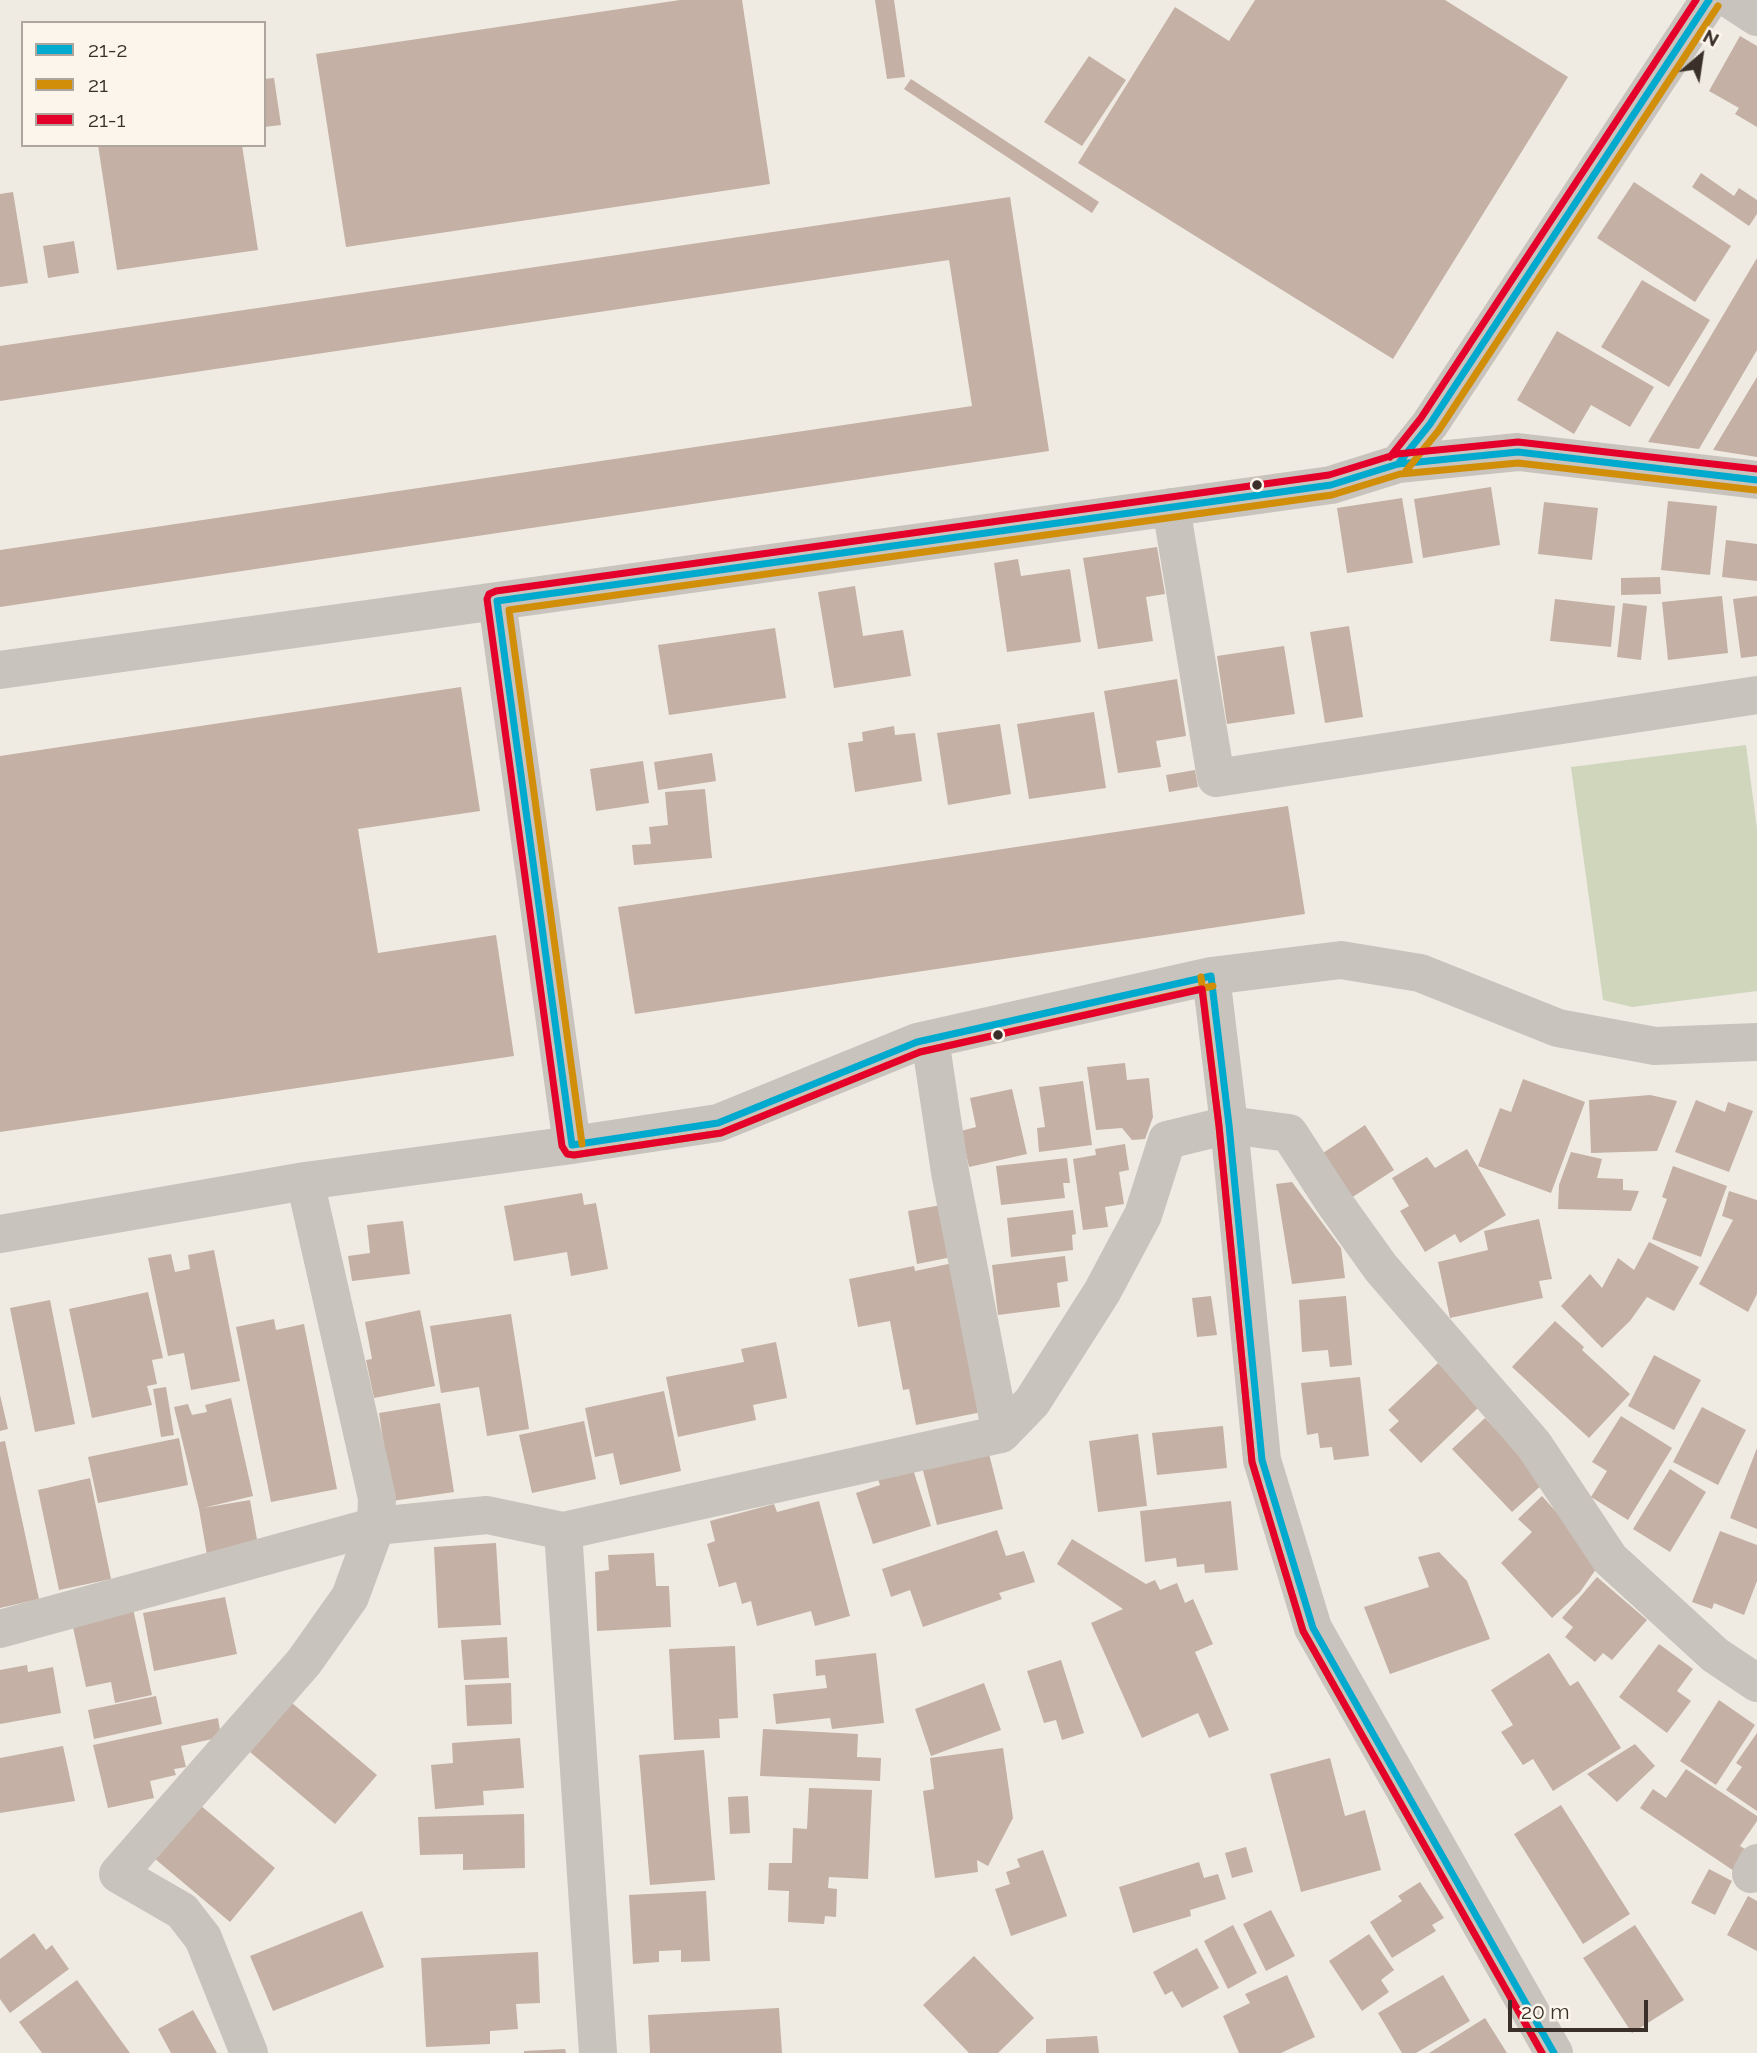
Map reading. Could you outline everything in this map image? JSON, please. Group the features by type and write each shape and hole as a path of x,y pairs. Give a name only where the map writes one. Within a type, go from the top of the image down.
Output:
{"street":[{"path":"1398,464 1430,424 1709,0"},
{"path":"1731,0 1757,17"},
{"path":"0,670 1331,485 1398,464 1518,452 1757,480"},
{"path":"1171,507 1216,778 1757,695"},
{"path":"497,601 572,1145"},
{"path":"0,1234 305,1181 718,1123 917,1042 1211,976 1341,960 1420,973 1558,1028 1656,1046 1757,1042"},
{"path":"1211,976 1229,1125 1262,1460 1314,1628 1555,2053"},
{"path":"930,1039 950,1172 1001,1434"},
{"path":"0,1629 376,1526 487,1515 563,1531 1001,1434 1032,1402 1102,1292 1143,1215 1167,1140 1229,1125 1289,1133 1381,1268 1534,1445 1610,1559 1715,1656 1757,1683"},
{"path":"249,2053 203,1938 182,1911 118,1874 304,1662 350,1597 376,1526 377,1498 305,1181"},
{"path":"563,1531 598,2053"}],"green space":[{"path":"1746,745 1757,829 1757,991 1632,1007 1603,1000 1571,767"}],"building":[{"path":"680,0 742,0 770,184 346,247 316,54"},
{"path":"875,0 894,0 905,77 887,79"},
{"path":"1255,0 1445,0 1568,77 1393,359 1078,163 1175,7 1229,41"},
{"path":"1740,36 1757,46 1757,127 1735,114 1739,108 1709,91"},
{"path":"1089,56 1126,80 1082,146 1044,122"},
{"path":"274,78 281,125 266,127 266,79"},
{"path":"911,79 1099,202 1092,213 904,89"},
{"path":"98,147 242,147 258,250 117,270"},
{"path":"1701,173 1734,196 1739,188 1757,200 1757,214 1749,226 1692,187"},
{"path":"1634,182 1731,246 1695,302 1597,238"},
{"path":"13,192 28,283 0,287 0,194"},
{"path":"1010,197 1049,451 0,607 0,550 972,406 949,260 0,401 0,346"},
{"path":"74,241 79,273 48,278 43,246"},
{"path":"1757,258 1757,350 1699,449 1648,442"},
{"path":"1642,280 1710,320 1669,387 1601,347"},
{"path":"1557,331 1654,387 1630,427 1591,405 1574,434 1517,400"},
{"path":"1757,377 1757,457 1713,450"},
{"path":"1491,487 1500,545 1423,558 1414,499"},
{"path":"1402,498 1413,563 1347,573 1337,508"},
{"path":"1668,501 1717,506 1710,575 1661,570"},
{"path":"1544,502 1598,508 1592,560 1538,554"},
{"path":"1726,540 1757,544 1757,581 1722,577"},
{"path":"1157,547 1165,594 1146,597 1153,641 1098,649 1083,558"},
{"path":"1018,559 1021,576 1070,569 1081,642 1007,652 994,563"},
{"path":"1660,577 1661,594 1621,595 1621,578"},
{"path":"855,586 863,636 903,630 911,676 834,688 818,592"},
{"path":"1722,596 1728,653 1668,660 1662,602"},
{"path":"1757,596 1757,656 1741,658 1733,599"},
{"path":"1555,599 1615,606 1611,647 1550,641"},
{"path":"1623,603 1647,606 1641,660 1617,657"},
{"path":"1349,626 1363,717 1325,723 1310,632"},
{"path":"775,628 786,698 669,715 658,645"},
{"path":"1284,646 1295,714 1227,724 1217,656"},
{"path":"1177,679 1186,736 1156,741 1161,767 1118,773 1104,691"},
{"path":"461,687 480,811 358,829 378,953 496,935 514,1056 0,1132 0,756"},
{"path":"1094,712 1106,788 1029,799 1017,724"},
{"path":"1000,724 1011,794 948,805 937,733"},
{"path":"894,726 895,735 915,733 922,781 855,792 848,743 863,741 862,732"},
{"path":"712,753 716,781 658,790 654,762"},
{"path":"643,761 649,803 596,811 590,769"},
{"path":"1195,770 1198,787 1169,792 1166,775"},
{"path":"705,789 712,858 634,865 632,845 651,844 649,827 668,825 665,792"},
{"path":"1288,806 1305,914 635,1014 618,907"},
{"path":"1125,1063 1127,1080 1149,1078 1153,1117 1145,1139 1132,1140 1122,1128 1096,1130 1087,1067"},
{"path":"1523,1079 1585,1102 1551,1193 1478,1166 1500,1108 1511,1112"},
{"path":"1083,1081 1092,1145 1039,1152 1037,1128 1045,1127 1039,1087"},
{"path":"1012,1089 1027,1154 969,1167 961,1131 976,1127 970,1098"},
{"path":"1650,1095 1677,1101 1657,1151 1591,1153 1589,1100"},
{"path":"1696,1100 1725,1112 1728,1102 1753,1111 1729,1172 1675,1152"},
{"path":"1365,1125 1394,1170 1348,1200 1320,1155"},
{"path":"1125,1144 1129,1170 1119,1172 1124,1204 1105,1207 1108,1227 1083,1230 1073,1159 1096,1155 1095,1149"},
{"path":"1467,1149 1506,1215 1460,1243 1455,1234 1425,1252 1400,1211 1409,1206 1392,1178 1427,1157 1435,1168"},
{"path":"1571,1152 1602,1159 1597,1178 1623,1179 1623,1190 1639,1191 1631,1211 1558,1209 1559,1185"},
{"path":"1067,1158 1070,1183 1063,1183 1065,1198 1001,1205 996,1166"},
{"path":"1673,1166 1727,1186 1701,1257 1652,1239 1667,1199 1662,1197"},
{"path":"1292,1182 1341,1248 1345,1278 1292,1284 1276,1184"},
{"path":"1729,1191 1757,1200 1757,1294 1748,1312 1699,1284 1733,1220 1722,1216"},
{"path":"582,1193 584,1205 596,1203 608,1269 571,1276 567,1252 514,1261 504,1206"},
{"path":"941,1205 952,1257 917,1264 908,1211"},
{"path":"1073,1210 1076,1234 1072,1235 1073,1250 1011,1257 1007,1218"},
{"path":"1539,1219 1552,1279 1539,1281 1543,1298 1450,1318 1438,1262 1488,1250 1484,1231"},
{"path":"403,1221 410,1274 352,1281 348,1256 370,1253 367,1225"},
{"path":"1649,1242 1699,1267 1674,1311 1647,1297 1630,1321 1602,1348 1561,1306 1590,1274 1602,1288 1618,1258 1634,1270"},
{"path":"214,1250 240,1381 191,1390 184,1353 168,1356 148,1258 171,1254 175,1272 190,1269 188,1255"},
{"path":"1065,1256 1068,1281 1057,1283 1060,1307 998,1315 992,1265"},
{"path":"953,1263 982,1412 916,1425 909,1389 903,1390 890,1321 858,1327 849,1279 914,1266 915,1271"},
{"path":"148,1292 163,1358 152,1360 157,1384 147,1386 152,1405 92,1418 69,1309"},
{"path":"1211,1296 1217,1335 1197,1337 1192,1298"},
{"path":"1346,1296 1352,1365 1330,1367 1328,1350 1302,1352 1299,1300"},
{"path":"50,1300 75,1424 35,1432 10,1308"},
{"path":"420,1310 435,1386 374,1398 366,1360 372,1359 365,1322"},
{"path":"511,1314 529,1429 487,1436 479,1387 441,1393 430,1326"},
{"path":"274,1319 276,1330 304,1324 337,1489 271,1502 236,1327"},
{"path":"1555,1321 1630,1394 1589,1438 1512,1367"},
{"path":"776,1342 787,1398 753,1405 756,1420 678,1437 666,1377 744,1362 741,1349"},
{"path":"1654,1355 1701,1380 1674,1430 1628,1406"},
{"path":"1438,1363 1480,1406 1421,1463 1389,1430 1399,1421 1388,1410"},
{"path":"1360,1377 1369,1456 1334,1460 1332,1447 1320,1448 1318,1433 1307,1435 1301,1383"},
{"path":"166,1387 174,1435 161,1437 153,1389"},
{"path":"664,1391 681,1471 620,1485 613,1453 595,1457 585,1408"},
{"path":"0,1395 8,1429 0,1431"},
{"path":"231,1398 253,1496 203,1508 250,1500 258,1545 207,1555 199,1509 174,1407 188,1404 192,1415 207,1412 205,1405"},
{"path":"440,1403 454,1492 392,1501 379,1413"},
{"path":"1702,1407 1746,1430 1718,1485 1673,1462"},
{"path":"1621,1416 1672,1448 1628,1520 1591,1497 1607,1471 1592,1462"},
{"path":"1485,1418 1545,1482 1512,1512 1452,1449"},
{"path":"584,1421 596,1479 532,1493 519,1435"},
{"path":"1223,1426 1227,1468 1157,1475 1152,1433"},
{"path":"1138,1434 1147,1506 1098,1512 1089,1441"},
{"path":"179,1438 188,1485 98,1503 88,1457"},
{"path":"5,1441 39,1599 0,1608 0,1442"},
{"path":"986,1442 1003,1509 937,1525 920,1459"},
{"path":"1757,1448 1757,1529 1730,1518"},
{"path":"911,1463 931,1526 873,1544 856,1493 880,1485 876,1474"},
{"path":"1670,1469 1706,1492 1670,1552 1633,1529"},
{"path":"90,1478 111,1579 59,1590 38,1490"},
{"path":"1542,1496 1601,1562 1580,1592 1552,1618 1501,1563 1532,1532 1518,1519"},
{"path":"819,1501 850,1616 815,1626 811,1611 757,1626 751,1601 742,1604 736,1582 719,1587 707,1544 715,1541 710,1521 774,1504 777,1512"},
{"path":"1231,1501 1238,1570 1205,1573 1204,1564 1177,1567 1176,1558 1145,1562 1140,1511"},
{"path":"997,1530 1006,1556 1024,1551 1035,1582 999,1593 1002,1599 923,1627 910,1590 891,1597 882,1569"},
{"path":"1720,1531 1757,1545 1757,1581 1744,1615 1714,1603 1712,1609 1692,1602"},
{"path":"1072,1539 1146,1584 1155,1580 1160,1590 1177,1583 1185,1603 1193,1599 1213,1644 1195,1652 1229,1730 1209,1738 1198,1713 1142,1738 1091,1623 1123,1609 1057,1564"},
{"path":"496,1543 501,1625 438,1628 434,1547"},
{"path":"1439,1552 1467,1581 1490,1639 1390,1674 1364,1607 1429,1587 1418,1557"},
{"path":"654,1553 656,1586 669,1586 671,1627 597,1631 595,1572 609,1570 608,1555"},
{"path":"1597,1577 1647,1620 1612,1660 1603,1653 1595,1662 1565,1637 1573,1627 1562,1618"},
{"path":"225,1597 237,1654 154,1671 143,1613"},
{"path":"132,1604 152,1695 115,1703 111,1682 86,1687 71,1618"},
{"path":"507,1637 509,1678 464,1680 461,1640"},
{"path":"1659,1644 1693,1669 1677,1691 1691,1701 1667,1733 1619,1697"},
{"path":"735,1646 738,1718 719,1719 720,1738 674,1740 669,1649"},
{"path":"876,1653 884,1723 832,1729 830,1718 776,1724 773,1694 827,1688 825,1675 816,1676 815,1660"},
{"path":"1549,1653 1570,1686 1578,1681 1621,1748 1553,1791 1533,1759 1523,1765 1501,1732 1513,1725 1491,1690"},
{"path":"1061,1660 1084,1733 1062,1740 1056,1720 1044,1723 1027,1671"},
{"path":"27,1665 28,1672 53,1667 61,1713 0,1724 0,1670"},
{"path":"511,1683 512,1724 467,1726 465,1685"},
{"path":"984,1683 1001,1730 931,1756 915,1709"},
{"path":"156,1696 162,1724 94,1739 88,1710"},
{"path":"1719,1700 1755,1725 1716,1785 1680,1761"},
{"path":"292,1703 377,1775 335,1824 250,1752"},
{"path":"218,1718 221,1737 181,1746 186,1767 174,1769 176,1775 150,1781 154,1798 108,1808 93,1745"},
{"path":"763,1729 858,1734 857,1757 881,1758 880,1781 760,1776"},
{"path":"1757,1733 1757,1811 1726,1790 1742,1767 1736,1763"},
{"path":"520,1738 524,1788 483,1791 484,1805 435,1809 431,1765 453,1763 452,1743"},
{"path":"1635,1744 1655,1766 1617,1802 1587,1774"},
{"path":"63,1746 75,1801 0,1813 0,1758"},
{"path":"1003,1748 1013,1818 988,1866 977,1860 978,1872 935,1878 923,1791 934,1789 930,1758"},
{"path":"704,1750 715,1880 650,1885 639,1755"},
{"path":"1330,1758 1345,1816 1365,1810 1381,1870 1301,1892 1270,1774"},
{"path":"1686,1769 1757,1816 1757,1821 1740,1846 1748,1851 1734,1871 1640,1808 1653,1789 1666,1798"},
{"path":"809,1788 872,1790 868,1879 829,1877 828,1888 837,1889 836,1917 825,1916 824,1924 788,1922 789,1891 768,1890 769,1863 792,1863 793,1828 807,1829"},
{"path":"748,1796 750,1833 730,1834 728,1797"},
{"path":"200,1805 275,1868 230,1922 154,1858"},
{"path":"1561,1805 1630,1914 1583,1944 1514,1834"},
{"path":"524,1814 525,1868 463,1870 463,1854 420,1855 418,1817"},
{"path":"1246,1847 1253,1872 1232,1878 1225,1853"},
{"path":"1043,1850 1067,1916 1011,1936 995,1889 1010,1884 1006,1872 1020,1867 1017,1859"},
{"path":"1199,1862 1204,1878 1218,1874 1226,1899 1190,1910 1191,1916 1133,1933 1119,1887"},
{"path":"1709,1869 1732,1881 1715,1915 1691,1903"},
{"path":"1420,1882 1444,1918 1432,1925 1436,1931 1392,1958 1370,1922 1402,1901 1398,1896"},
{"path":"706,1891 710,1961 681,1962 681,1950 659,1951 659,1962 633,1964 629,1895"},
{"path":"1748,1896 1757,1901 1757,1951 1727,1935"},
{"path":"1271,1910 1295,1956 1266,1971 1243,1924"},
{"path":"362,1911 384,1967 273,2011 250,1956"},
{"path":"1233,1925 1257,1973 1228,1989 1204,1941"},
{"path":"1635,1925 1684,2000 1632,2033 1583,1958"},
{"path":"34,1933 46,1950 52,1945 69,1969 10,2013 0,1999 0,1959"},
{"path":"1369,1934 1394,1970 1381,1980 1389,1992 1362,2011 1329,1961"},
{"path":"1197,1948 1219,1988 1182,2008 1172,1991 1165,1995 1153,1972"},
{"path":"538,1952 540,2003 516,2004 518,2029 490,2031 490,2044 426,2047 421,1958"},
{"path":"974,1956 1034,2018 998,2053 969,2053 923,2005"},
{"path":"1287,1975 1315,2037 1281,2053 1239,2053 1223,2016 1250,2003 1245,1994"},
{"path":"1443,1975 1470,2021 1416,2053 1402,2053 1378,2013"},
{"path":"77,1980 130,2053 42,2053 19,2022"},
{"path":"779,2008 782,2053 650,2053 648,2015"},
{"path":"193,2010 217,2053 171,2053 158,2029"},
{"path":"1485,2018 1507,2053 1429,2053"},
{"path":"1097,2036 1099,2053 1046,2053 1046,2039"},
{"path":"565,2049 566,2053 524,2053 524,2051"}],"transit line":[{"name":"21-1","path":"1390,457 1421,418 1696,0"},
{"name":"21-2","path":"1398,464 1430,424 1709,0"},
{"name":"21","path":"1406,471 1439,430 1718,6"},
{"name":"21-1","path":"1542,2053 1303,1631 1252,1462 1219,1126 1202,989 920,1052 721,1133 567,1154 562,1146 487,599 489,594 496,591 1329,475 1397,454 1518,442 1757,469"},
{"name":"21-2","path":"572,1145 497,601 1331,485 1398,464 1518,452 1757,480"},
{"name":"21","path":"582,1144 509,610 1332,495 1400,474 1518,463 1756,490"},
{"name":"21-2","path":"1211,976 1229,1125 1262,1460 1313,1628 1554,2053"},
{"name":"21-2","path":"572,1145 718,1123 917,1042 1211,976"},
{"name":"21","path":"1201,977 1219,1126 1252,1462 1303,1631 1542,2053"},
{"name":"21","path":"574,1155 721,1133 920,1052 1213,986"}]}
